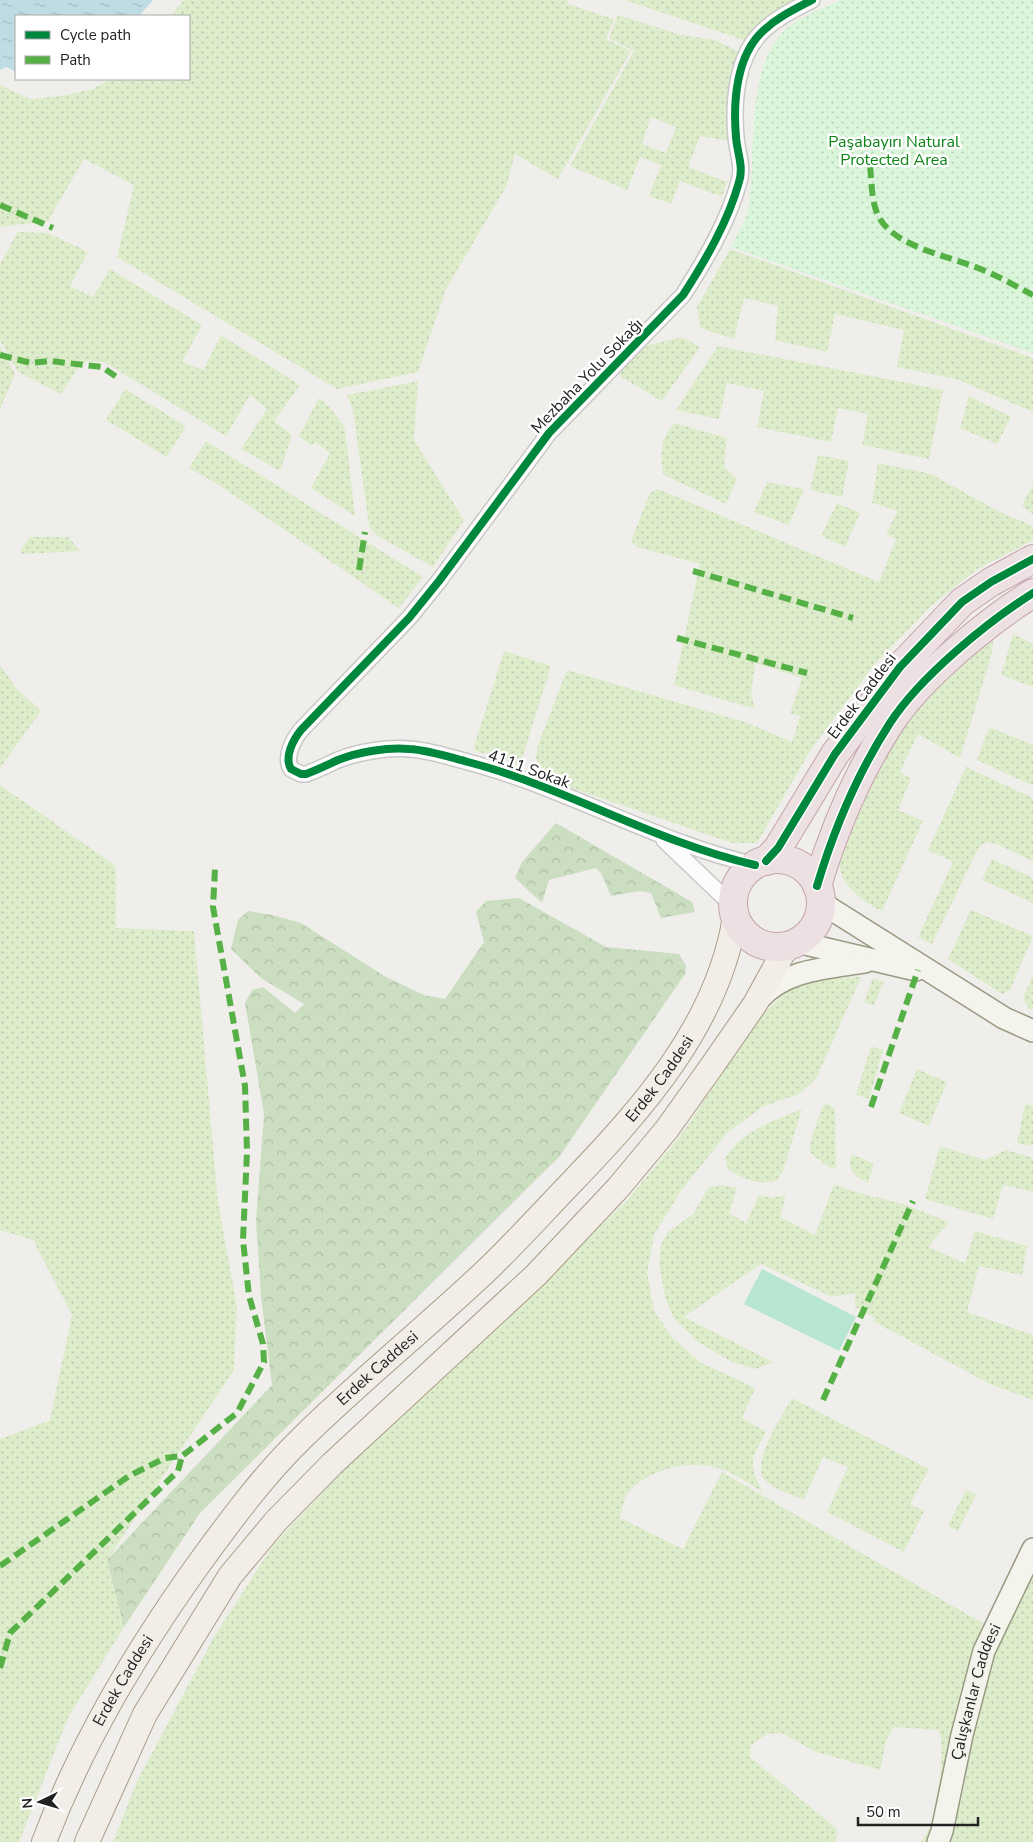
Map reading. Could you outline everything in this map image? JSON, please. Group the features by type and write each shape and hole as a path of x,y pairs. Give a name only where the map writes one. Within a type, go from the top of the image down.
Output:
{"highway":[{"name":"Erdek Caddesi","path":"760,863 778,848 835,754 900,667 962,602 991,582 1033,558"},
{"path":"818,894 843,808 890,722 925,680 991,624 1033,594"},
{"path":"776,860 796,864 805,870 818,894 820,912 812,929 793,944 778,947 757,942 740,928 734,912 738,882 760,863 776,860"}],"main road":[{"name":"Erdek Caddesi","path":"44,1842 61,1797 115,1691 177,1595 233,1517 301,1439 491,1266 600,1153 657,1087 701,1019 731,944 734,912"},
{"path":"87,1842 145,1714 230,1576 276,1520 332,1464 536,1276 618,1188 667,1129 754,1004 783,953 793,944"}],"street":[{"name":"Mezbaha Yolu Sokağı","path":"290,769 288,765 290,751 301,730 415,611 549,433 683,294 700,268 715,239 740,181 741,161 736,139 735,112 738,81 748,49 762,31 780,17 812,0"},
{"name":"4111 Sokak","path":"290,769 306,774 340,760 370,753 408,748 429,752 506,772 660,836 723,858 760,863"},
{"name":"4111 Sokak","path":"660,836 734,912"},
{"path":"818,894 931,973 1004,1018 1033,1031"},
{"path":"793,944 877,960 931,973"},
{"path":"754,1004 774,984 788,976 877,960"},
{"name":"Çalışkanlar Caddesi","path":"938,1842 984,1651 1033,1549"}],"green space":[{"path":"184,0 568,0 567,4 614,19 606,39 631,51 558,179 515,154 506,187 446,289 418,372 337,389 117,257 134,185 84,159 48,221 0,227 0,85 30,99 62,96 93,89 109,80 190,80 190,15 172,15"},
{"path":"625,0 798,0 747,41"},
{"name":"Paşabayırı Natural Protected Area","path":"840,0 1033,0 1033,353 731,247 744,221 749,205 755,108 759,83 766,60 776,40 792,24"},
{"path":"618,15 681,35 715,40 741,53 729,141 700,136 688,167 727,182 722,197 680,181 671,204 649,196 661,165 640,157 627,190 570,166 634,51 609,38","holes":["651,117 676,127 666,153 642,144"]},
{"path":"18,232 48,233 88,252 70,286 93,297 110,269 202,325 182,362 203,370 221,335 300,385 274,421 292,435 280,471 241,449 267,409 250,395 226,436 104,362 87,361 79,366 61,394 18,372 0,340 0,264"},
{"path":"730,249 1033,358 1033,412 956,379 897,367 904,330 835,314 827,352 775,340 778,306 744,298 734,339 700,328 697,307"},
{"path":"682,337 700,347 662,401 621,377 618,370 641,347"},
{"path":"0,346 15,374 0,409"},
{"path":"718,346 943,390 929,459 862,445 868,414 838,408 831,442 757,427 764,391 727,383 719,419 676,410"},
{"path":"418,381 414,440 464,520 433,567 376,535 369,526 353,410 347,395"},
{"path":"125,389 186,426 167,457 106,420"},
{"path":"969,396 1011,417 997,444 960,428"},
{"path":"319,398 330,407 345,428 355,516 311,488 330,453 315,442 312,446 299,436"},
{"path":"675,423 727,438 724,467 737,479 726,504 664,475 662,469 662,447 670,428"},
{"path":"206,441 423,577 399,608 219,485 189,468"},
{"path":"818,455 849,461 842,497 810,490"},
{"path":"878,463 931,474 1000,512 1033,526 1033,540 976,570 930,607 874,665 810,751 757,843 732,843 543,778 536,758 538,745 567,670 748,723 792,742 800,716 790,713 802,678 755,663 751,694 755,709 674,685 700,564 637,547 631,541 650,493 658,489 879,582 896,539 886,534 898,511 872,503"},
{"path":"767,482 804,489 789,525 754,512"},
{"path":"1033,484 1033,514 1022,506"},
{"path":"837,503 860,513 845,547 821,536"},
{"path":"31,537 68,537 80,551 22,554 21,548"},
{"path":"994,631 992,653 960,758 918,734 900,772 911,779 898,810 923,821 882,911 856,894 842,876 840,869 841,857 852,823 878,766 902,723 957,664"},
{"path":"1013,634 1033,644 1033,687 1001,675"},
{"path":"504,651 551,666 520,765 473,750"},
{"path":"0,665 17,689 41,711 0,768"},
{"path":"989,727 1033,745 1033,786 977,760"},
{"path":"966,767 1033,798 1033,861 996,844 986,842 979,847 932,944 918,937 953,862 928,850"},
{"path":"0,785 116,866 116,928 194,931 218,1202 237,1307 234,1370 107,1560 124,1627 68,1718 19,1842 0,1842 0,1439 50,1420 72,1315 33,1240 0,1230"},
{"path":"556,823 692,902 695,912 661,918 651,893 640,891 611,896 601,873 596,868 549,880 542,903 515,878 522,862"},
{"path":"992,859 1033,878 1033,903 982,880"},
{"path":"519,898 606,947 679,954 686,966 685,974 559,1157 200,1513 124,1627 107,1560 272,1385 261,1296 256,1221 264,1114 245,1003 252,990 263,987 295,1013 304,1004 261,978 231,949 238,920 248,911 301,923 386,977 424,995 445,999 484,942 476,912 486,901"},
{"path":"971,910 1033,936 1010,990 1002,994 948,959"},
{"path":"1033,975 1033,1010 1029,1009 1023,998"},
{"path":"861,977 816,1079 799,1094 764,1106 728,1132 680,1192 654,1235 647,1273 654,1311 673,1338 700,1362 755,1388 742,1418 766,1432 753,1462 755,1474 763,1492 727,1471 710,1466 697,1465 671,1468 647,1477 637,1484 626,1496 620,1518 683,1549 722,1472 989,1627 929,1842 920,1842 929,1829 935,1810 941,1763 938,1730 894,1727 887,1738 880,1770 816,1752 781,1733 767,1734 751,1745 750,1757 837,1829 836,1842 113,1842 137,1781 215,1635 274,1544 365,1448 626,1202 684,1131 760,1016 784,994 805,980"},
{"path":"873,978 883,982 874,1006 864,1002"},
{"path":"871,1046 883,1050 869,1099 856,1095"},
{"path":"917,1069 947,1082 929,1126 899,1113"},
{"path":"829,1104 835,1109 836,1168 829,1167 810,1153 810,1143 823,1105"},
{"path":"1025,1104 1033,1106 1033,1146 1017,1143"},
{"path":"802,1109 783,1171 776,1181 751,1181 728,1169 725,1158 741,1140 759,1127"},
{"path":"940,1146 985,1160 1006,1150 1033,1158 1033,1192 1003,1185 993,1219 925,1199"},
{"path":"852,1154 874,1164 868,1183 853,1172 850,1164"},
{"path":"834,1184 852,1191 903,1204 949,1222 928,1247 965,1263 975,1231 1027,1246 1022,1275 979,1266 967,1312 1033,1335 1033,1400 990,1384 873,1321 875,1318 855,1307 855,1293 832,1297 761,1264 684,1317 773,1362 756,1369 734,1363 698,1342 674,1318 665,1298 659,1263 661,1245 667,1233 693,1214 709,1187 721,1185 737,1188 729,1213 746,1223 759,1195 772,1198 786,1195 780,1217 815,1235"},
{"path":"762,1269 856,1317 839,1351 744,1304"},
{"path":"792,1398 929,1469 910,1504 924,1511 904,1552 827,1512 848,1467 823,1457 804,1500 779,1490 766,1481 762,1474 761,1464 764,1452"},
{"path":"966,1490 976,1495 958,1531 948,1526"},
{"path":"1033,1576 1033,1842 947,1842 959,1808 976,1720 990,1668 1009,1622"}],"water":[{"path":"0,0 153,0 140,15 15,15 15,72 6,67 0,70"}],"marked path":[{"path":"870,166 872,193 877,213 888,229 898,237 924,250 999,277 1033,295"},
{"path":"0,205 53,228"},
{"path":"0,355 31,363 50,361 102,367 118,378"},
{"path":"359,570 365,532"},
{"path":"693,571 853,618"},
{"path":"677,638 807,673"},
{"path":"0,1566 129,1476 165,1458 182,1456 237,1413 264,1362 263,1344 249,1296 243,1240 247,1152 245,1086 213,907 215,869"},
{"path":"871,1107 918,970"},
{"path":"823,1400 913,1201"},
{"path":"0,1668 10,1633 178,1471 182,1456"}],"cycle path":[{"path":"755,865 682,843 505,773 431,752 401,749 373,751 346,757 306,774 301,774 291,769 288,759 292,744 301,730 409,618 439,581 549,433 683,295 715,241 729,212 739,182 741,165 736,137 735,109 738,80 747,52 769,25 812,0"},
{"path":"766,861 778,848 835,754 900,667 962,602 991,582 1033,559"},
{"path":"817,886 839,823 857,782 878,742 903,705 955,652 1033,593"}]}
